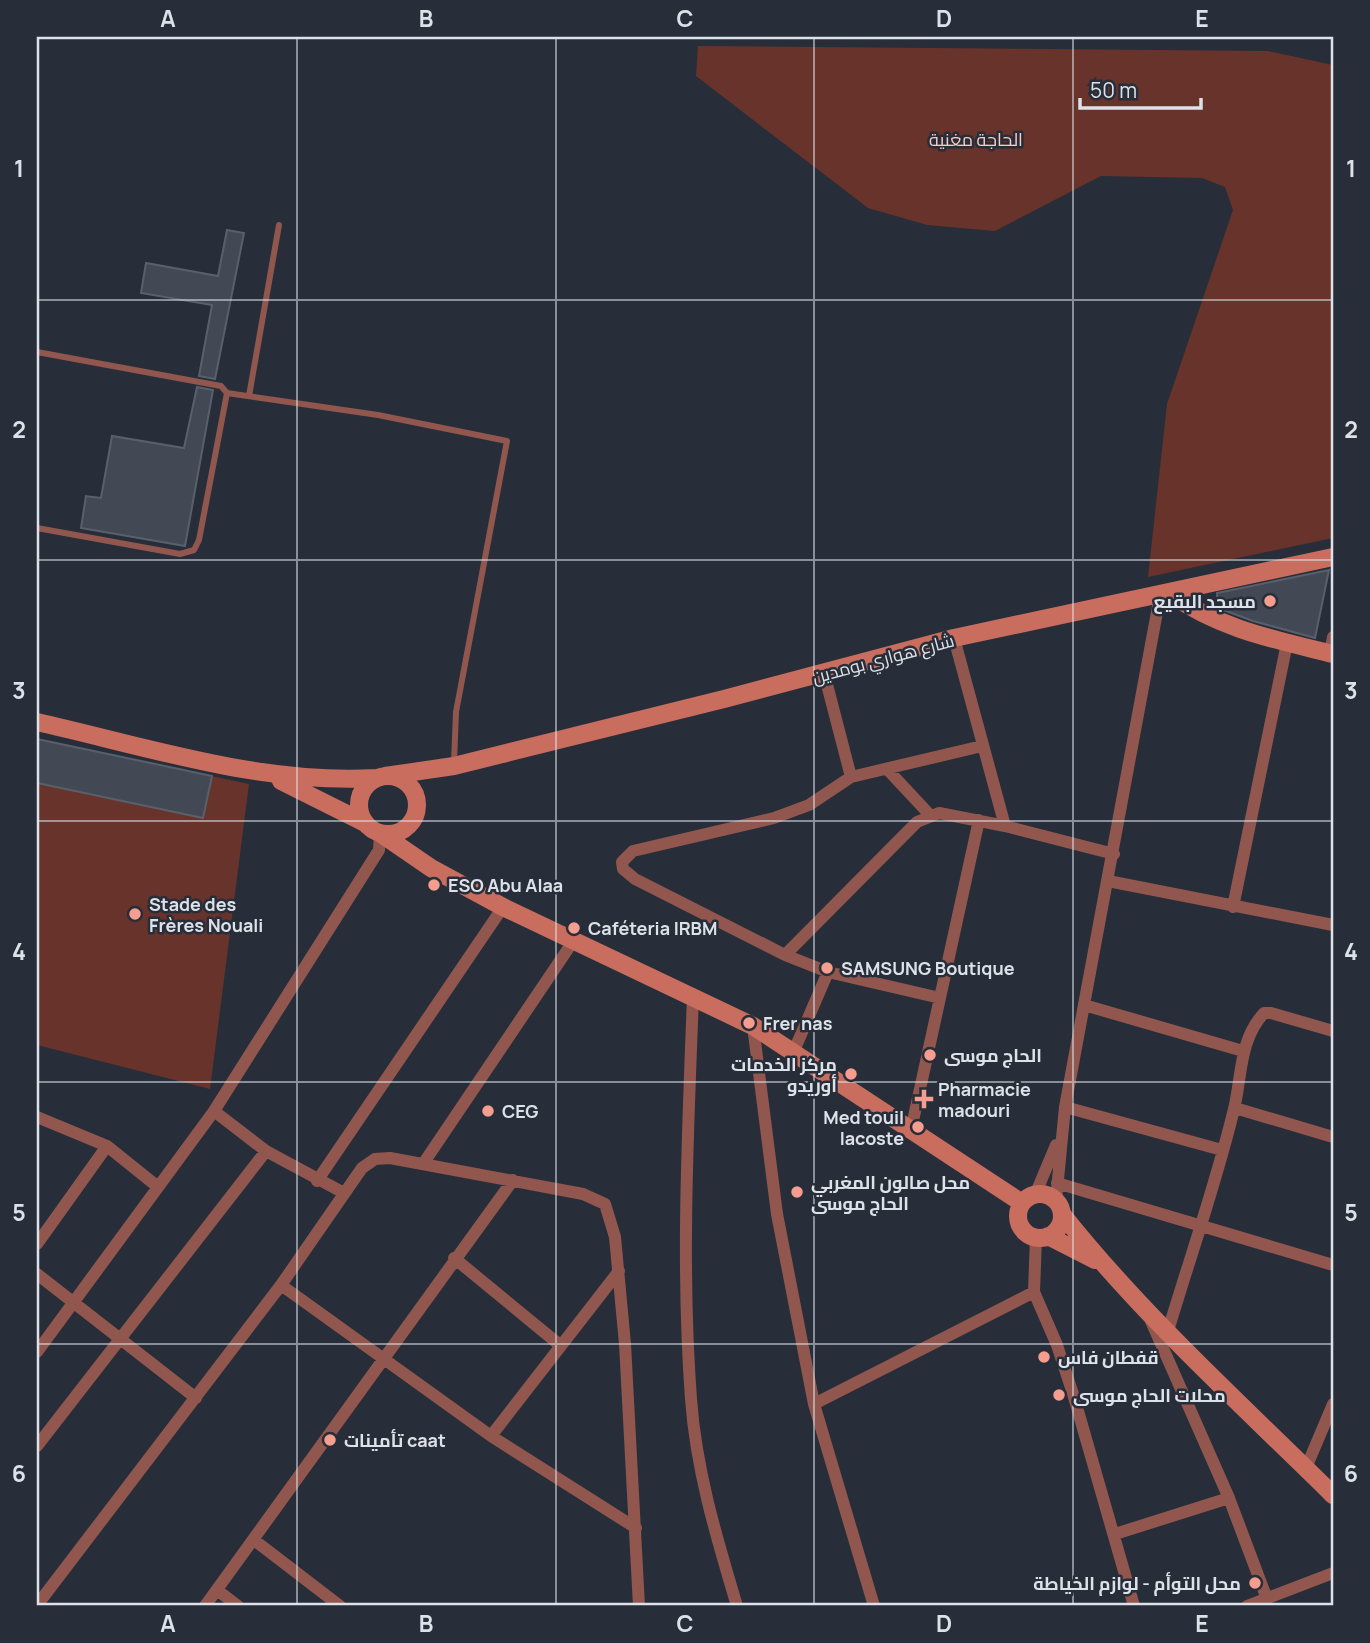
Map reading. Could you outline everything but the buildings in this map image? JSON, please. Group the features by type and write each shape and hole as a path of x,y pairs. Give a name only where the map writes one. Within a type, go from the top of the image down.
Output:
{"street":[{"name":"شارع هواري بومدين","path":"269,774 341,780 454,766 954,638 1166,595 1333,557"},
{"path":"1042,1237 1058,1228 1061,1135 1065,1107 1166,595 1223,624 1287,643 1332,648"},
{"path":"954,638 1005,826"},
{"path":"1233,907 1287,643"},
{"path":"824,673 852,777"},
{"path":"37,722 269,774 373,828 431,868 572,943 693,996 753,1026 911,1130 1028,1199 1058,1199 1200,1224 1333,1265"},
{"path":"940,998 828,972 785,955 635,879 623,869 622,862 633,850 774,818 809,805 852,777 982,746"},
{"path":"887,769 930,815"},
{"path":"373,828 398,832 412,820 421,782 434,770"},
{"path":"37,1352 214,1111 379,850 373,828 360,816 359,798 363,789 381,777 408,784 416,805 416,842 431,868"},
{"path":"785,955 917,822 930,815 939,813 979,820 1114,854"},
{"path":"911,1130 979,820"},
{"path":"1108,881 1333,925"},
{"path":"317,1181 503,907"},
{"path":"423,1164 572,943"},
{"path":"793,1053 828,972"},
{"path":"693,996 685,1209 691,1402 710,1517 737,1606"},
{"path":"1084,1005 1243,1051"},
{"path":"1168,1331 1235,1108 1243,1051 1252,1029 1264,1013 1333,1031"},
{"path":"753,1026 777,1214 814,1404 874,1606"},
{"path":"1065,1107 1222,1150"},
{"path":"1235,1108 1333,1138"},
{"path":"214,1111 266,1151 317,1181 344,1193"},
{"path":"37,1117 107,1146 158,1186"},
{"path":"1061,1135 1028,1199 1020,1224 1042,1237 1101,1263"},
{"path":"37,1244 107,1146"},
{"path":"37,1446 266,1151"},
{"path":"42,1601 281,1285 362,1168 375,1159 423,1164 583,1194 605,1204 615,1237 619,1271 639,1606"},
{"path":"205,1606 454,1258 513,1181"},
{"path":"1058,1199 1101,1263 1148,1314 1333,1495"},
{"path":"1042,1237 1034,1292 1070,1384 1134,1606"},
{"path":"454,1258 561,1346"},
{"path":"491,1436 619,1271"},
{"path":"37,1274 196,1398"},
{"path":"281,1285 384,1356 491,1436 636,1528"},
{"path":"814,1404 1034,1292"},
{"path":"1148,1314 1229,1498 1267,1599"},
{"path":"1306,1468 1333,1404"},
{"path":"1115,1534 1229,1498"},
{"path":"254,1540 340,1606"},
{"path":"1251,1606 1333,1573"},
{"path":"217,1590 238,1606"}],"lane":[{"path":"249,396 279,225"},
{"path":"37,352 221,386 226,393 199,540 194,550 180,554 37,528"},
{"path":"226,393 378,415 507,441 456,712 454,766"}],"green space":[{"name":"الحاجة مغنية","path":"698,46 1268,51 1333,65 1333,538 1148,577 1167,404 1233,210 1225,187 1202,178 1101,176 995,231 927,225 868,208 696,76"},
{"name":"Stade des Frères Nouali","path":"37,739 249,784 210,1089 37,1045"}],"place":[{"name":"مسجد البقيع","path":"1270,601"},
{"name":"ESO Abu Alaa","path":"434,885"},
{"name":"Stade des Frères Nouali","path":"135,914"},
{"name":"Caféteria IRBM","path":"574,928"},
{"name":"SAMSUNG Boutique","path":"827,968"},
{"name":"Frer nas","path":"749,1023"},
{"name":"الحاج موسى","path":"930,1055"},
{"name":"مركز الخدمات أوريدو","path":"851,1074"},
{"name":"Pharmacie madouri","path":"924,1099"},
{"name":"CEG","path":"488,1111"},
{"name":"Med touil lacoste","path":"918,1127"},
{"name":"محل صالون المغربي الحاج موسى","path":"797,1192"},
{"name":"قفطان فاس","path":"1044,1357"},
{"name":"محلات الحاج موسى","path":"1059,1395"},
{"name":"تأمينات caat","path":"330,1440"},
{"name":"محل التوأم - لوازم الخياطة","path":"1255,1583"}]}
